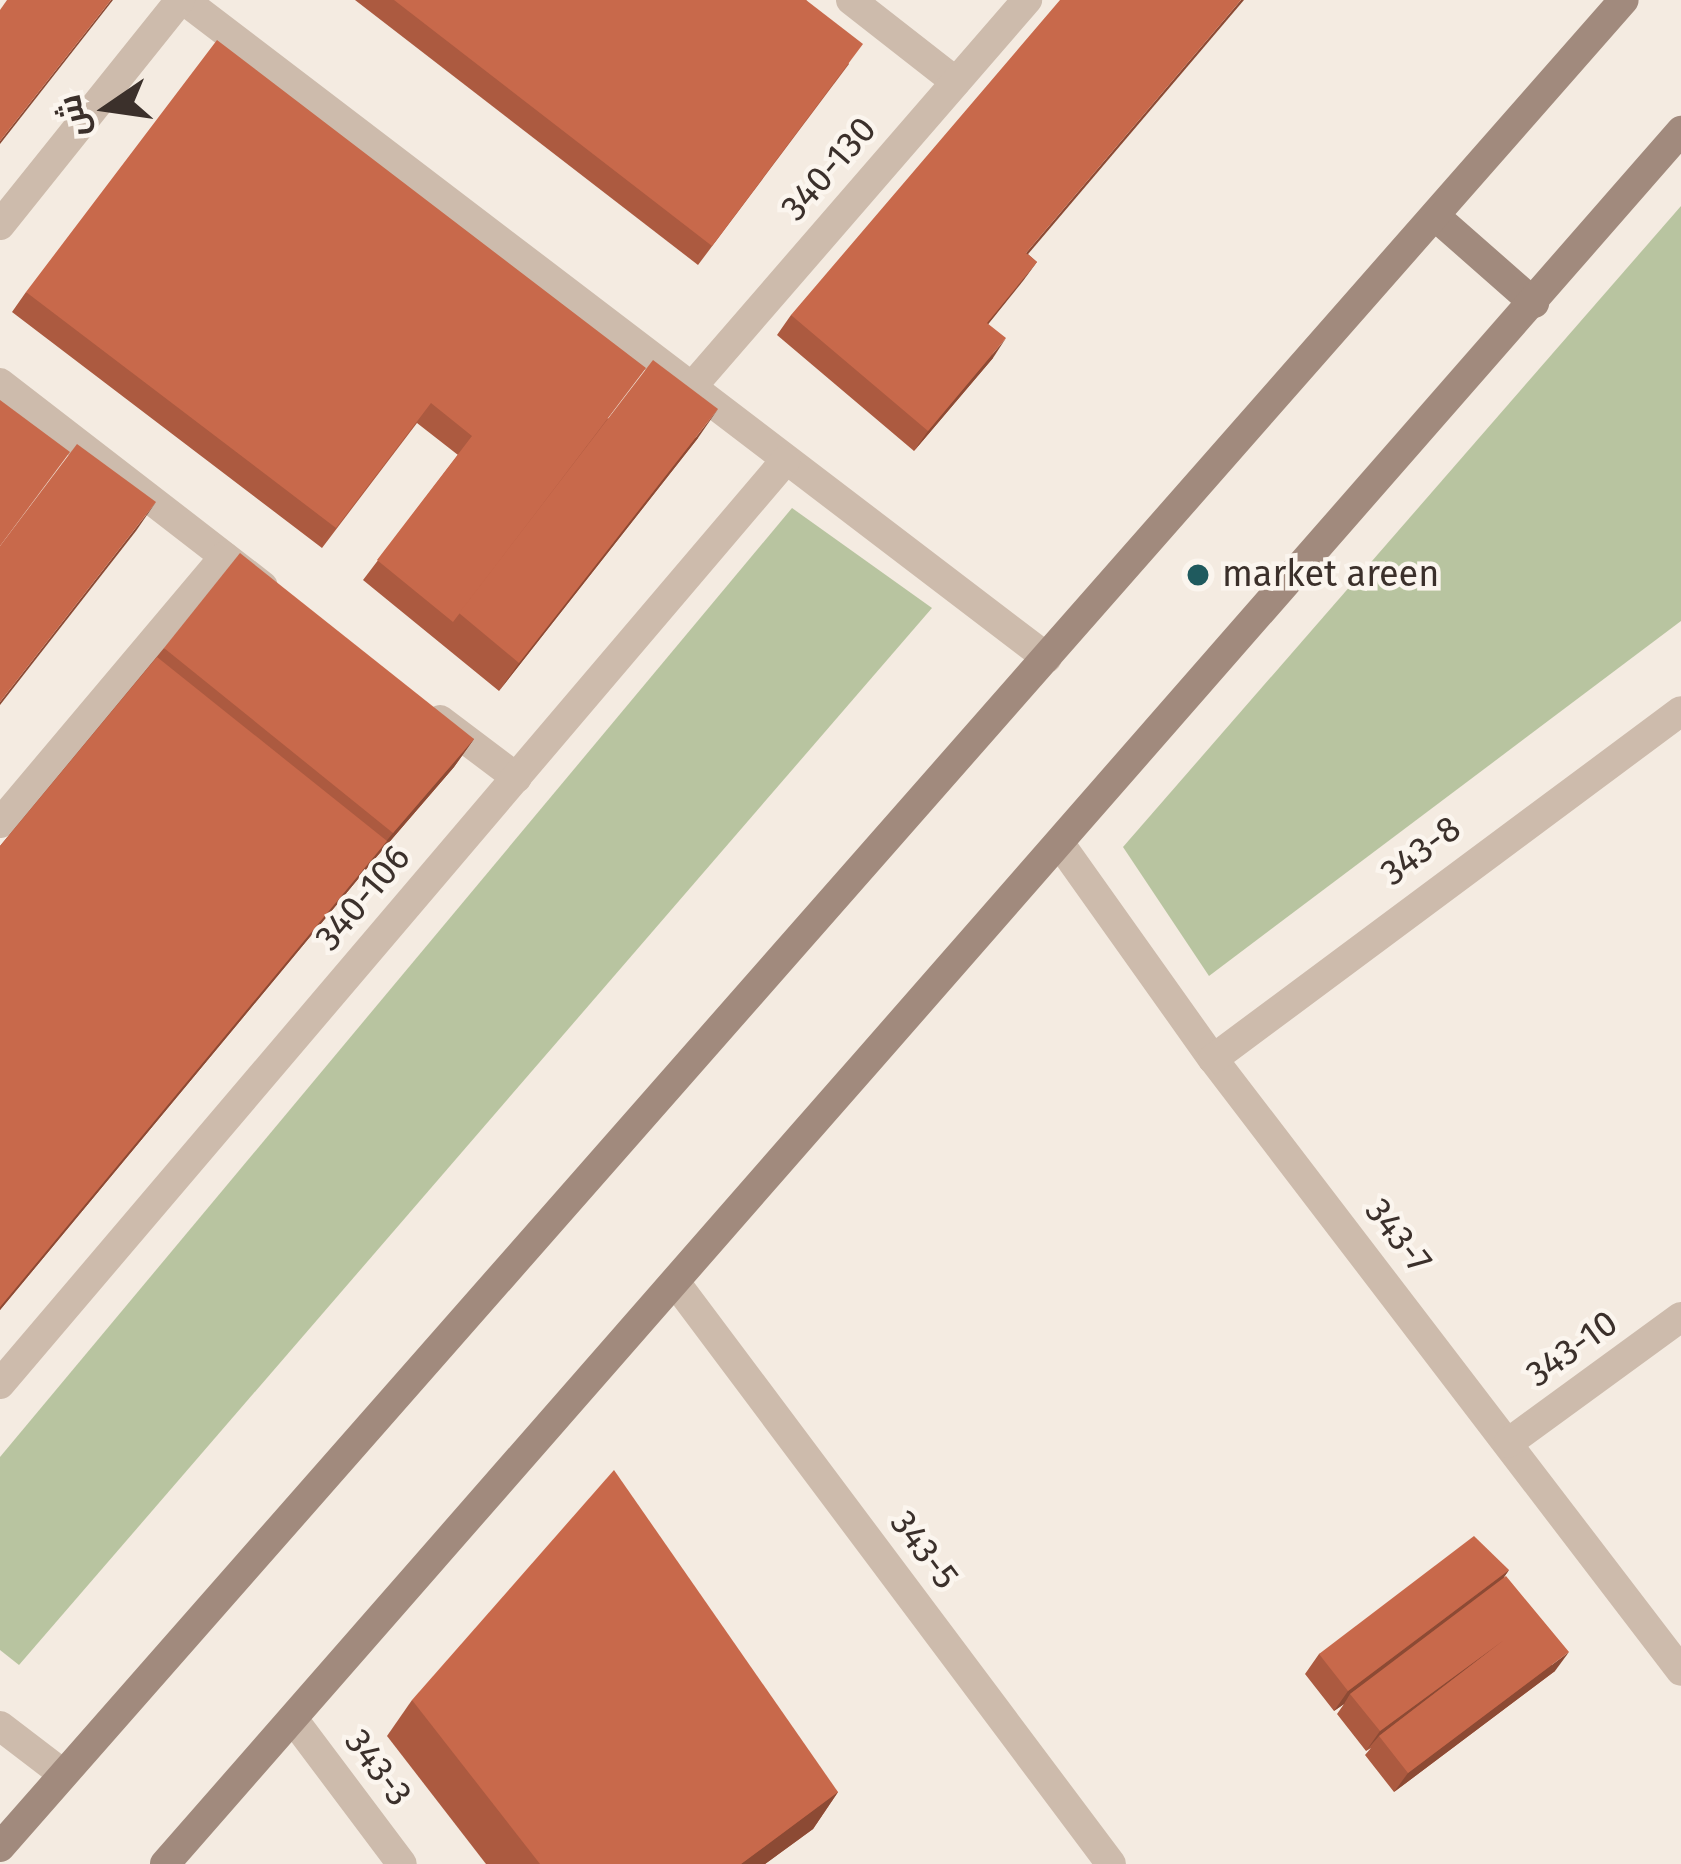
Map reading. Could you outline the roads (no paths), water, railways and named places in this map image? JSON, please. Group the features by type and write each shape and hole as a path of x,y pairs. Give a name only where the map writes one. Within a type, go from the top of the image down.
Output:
{"main road":[{"path":"0,1847 1624,0"},
{"path":"165,1864 1681,131"},
{"path":"1435,216 1534,303"}],"street":[{"path":"0,225 182,0 1046,658"},
{"path":"851,0 956,82"},
{"name":"340-130","path":"690,389 1027,0"},
{"path":"0,383 297,612"},
{"name":"340-106","path":"0,1384 785,461"},
{"path":"0,823 224,557"},
{"path":"407,695 517,778"},
{"name":"343-8","path":"1213,1060 1681,711"},
{"name":"343-7","path":"1060,844 1213,1060 1681,1671"},
{"name":"343-5","path":"675,1282 1111,1864"},
{"name":"343-10","path":"1508,1443 1681,1317"},
{"name":"343-3","path":"292,1719 402,1864"},
{"path":"0,1726 63,1774"}],"place":[{"name":"market areen","path":"1198,575"}]}
